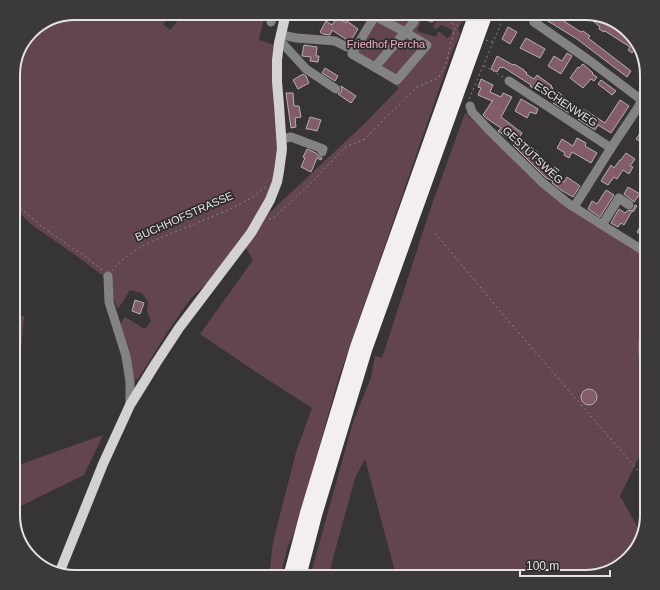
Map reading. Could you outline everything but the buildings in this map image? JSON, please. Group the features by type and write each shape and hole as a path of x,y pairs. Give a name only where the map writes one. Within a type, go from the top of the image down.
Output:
{"highway":[{"path":"291,570 306,513 356,347 473,20"},
{"path":"302,570 316,515 366,350 484,20"}],"main road":[{"path":"61,568 102,464 130,405 179,328 251,233 270,200 279,171 282,148 277,82 277,60 284,20"}],"street":[{"path":"373,20 352,54 396,80 427,45 382,20"},
{"path":"375,67 414,22"},
{"path":"534,22 640,98"},
{"path":"280,39 297,38 335,41 347,47"},
{"path":"280,39 306,70 336,89"},
{"name":"ESCHENWEG","path":"509,81 611,148"},
{"path":"574,207 640,105"},
{"name":"GESTÜTSWEG","path":"470,106 472,112 489,130 543,183 574,207 640,249"},
{"path":"281,139 291,137 323,149 322,152"},
{"path":"602,225 619,198 629,205"},
{"path":"108,276 109,302 126,356 130,382 130,405"}],"path":[{"path":"409,20 414,22"},
{"path":"262,215 272,219 316,178 345,147 365,139 417,87 438,78 446,64 454,32 457,26 449,20"},
{"path":"470,106 469,100 472,92 502,20"},
{"path":"529,20 534,22"},
{"path":"485,40 493,42"},
{"path":"483,66 509,81"},
{"name":"BUCHHOFSTRASSE","path":"108,276 117,264 149,242 238,206 252,198 268,184"},
{"path":"20,208 46,230 86,257 108,276"},
{"path":"435,233 500,311 640,473"}],"green space":[{"name":"Friedhof Percha","path":"68,20 166,20 163,24 170,30 178,20 263,20 259,40 283,48 281,66 286,144 285,162 281,184 268,214 362,126 399,88 347,54 367,20 422,20 417,31 436,37 438,32 440,32 447,38 451,36 451,29 441,25 436,29 433,28 436,21 435,20 464,20 458,28 460,34 451,55 338,380 297,527 288,546 282,570 270,570 273,542 296,452 312,408 200,334 253,260 246,248 191,298 138,379 133,380 120,324 125,317 145,329 151,321 147,312 148,302 142,293 130,290 118,309 102,275 32,225 20,214 20,71 22,61 31,42 47,27"},
{"path":"465,113 503,147 535,180 640,253 640,455 620,496 638,528 631,546 616,561 596,569 585,570 394,570 365,459 355,478 330,570 312,570 353,422 371,377 375,356 382,358 429,213"},
{"path":"20,316 24,316 20,360"},
{"path":"103,435 84,475 20,507 20,465"}]}
